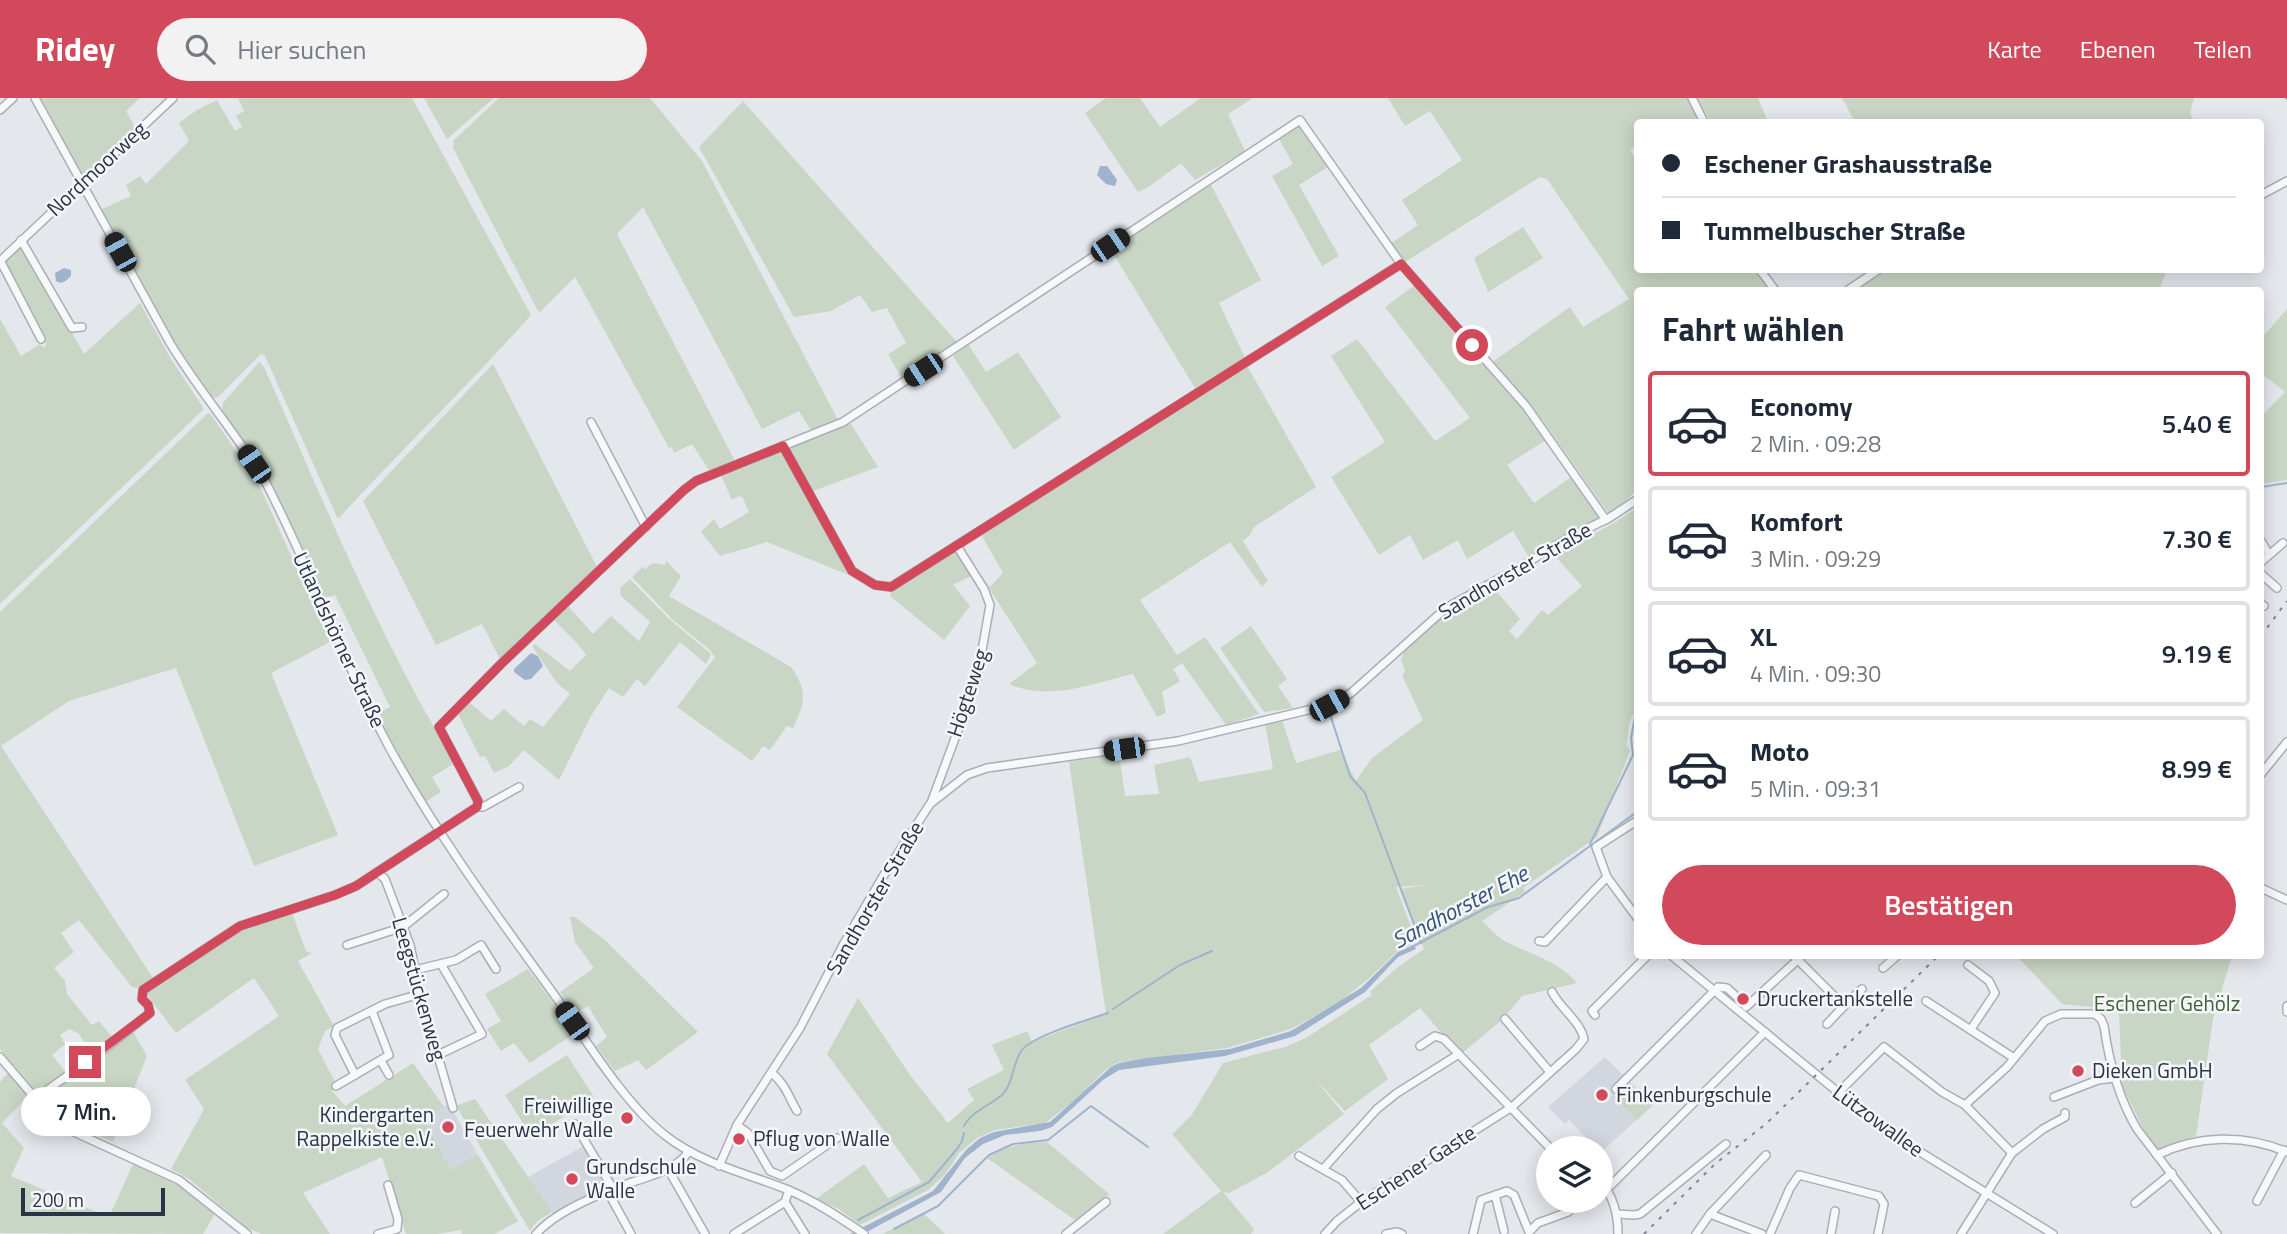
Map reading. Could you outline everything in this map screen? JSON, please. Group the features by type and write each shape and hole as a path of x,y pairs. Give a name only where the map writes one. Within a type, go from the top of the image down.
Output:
{"street":[{"path":"0,110 13,98"},
{"name":"Utlandshörner Straße","path":"35,98 176,354 265,481 378,725 418,798 472,881 631,1099 666,1136 689,1151 719,1166 789,1190 817,1203 864,1234"},
{"name":"Nordmoorweg","path":"41,339 0,261 173,98"},
{"path":"1692,98 1702,119"},
{"path":"477,807 478,801 439,727 501,664 696,481 830,428 853,416 1300,120 1401,264 1526,406 1606,520"},
{"path":"2264,193 2287,181"},
{"path":"21,240 72,328 82,327"},
{"path":"783,446 852,571 875,585 891,587 1401,264"},
{"path":"1852,287 1874,273"},
{"path":"591,422 646,527"},
{"name":"Sandhorster Straße","path":"719,1166 737,1125 800,1028 881,878 930,804 967,775 987,768 1178,741 1329,705 1352,693 1446,608 1568,538 1606,520 1634,502"},
{"path":"2264,559 2283,543"},
{"path":"2264,545 2270,554"},
{"name":"Högteweg","path":"930,804 977,679 990,605 984,589 957,546"},
{"path":"2264,577 2277,588"},
{"path":"2264,771 2287,742"},
{"path":"36,1098 150,1013 148,1005 142,999 143,990 224,934 258,918 335,895 377,872 477,807 483,807 519,787"},
{"path":"1634,823 1595,847 1607,877 1634,914"},
{"name":"Leegstückenweg","path":"377,872 385,879 403,927 453,1108"},
{"path":"1539,941 1545,942 1607,877"},
{"path":"2264,889 2287,900"},
{"path":"347,945 403,927 444,894"},
{"path":"415,970 456,960 481,945 496,969"},
{"path":"1595,1015 1592,1011 1644,959"},
{"name":"Lützowallee","path":"1676,959 1883,1129 2053,1234"},
{"path":"1741,1013 1796,959"},
{"path":"1800,959 1844,1006"},
{"path":"1883,968 1893,959"},
{"path":"438,1055 482,1034 441,964"},
{"path":"1968,965 1989,981 1995,993 1971,1029"},
{"name":"Lützowallee","path":"1713,991 1718,986 1723,986 1747,1006"},
{"path":"1827,1024 1862,989"},
{"path":"1616,1089 1713,991"},
{"name":"Eschener Gaste","path":"1325,1234 1361,1202 1512,1107 1576,1049 1584,1035 1552,992"},
{"path":"355,1075 334,1033 339,1026 385,1004 421,994"},
{"path":"1926,1001 2014,1058"},
{"path":"336,1086 389,1056 372,1011"},
{"path":"1965,1105 2014,1058 2045,1021 2054,1016 2095,1014 2104,1026 2114,1078 2129,1115 2217,1234"},
{"path":"1505,1019 1550,1072"},
{"path":"1613,1181 1765,1032"},
{"path":"1420,1046 1434,1036 1444,1039 1539,1136"},
{"path":"1838,1093 1884,1047 1942,1092 1965,1105 2012,1153"},
{"path":"1323,1169 1377,1109 1397,1093 1459,1054"},
{"path":"0,1057 63,1127 190,1186 247,1234"},
{"path":"382,1061 389,1075"},
{"path":"772,1073 785,1085 797,1111"},
{"path":"2054,1097 2098,1080 2114,1078"},
{"path":"1961,1234 2012,1153 2043,1129 2065,1117 2064,1114"},
{"path":"575,1124 631,1234"},
{"path":"737,1125 748,1133 770,1171 782,1176 837,1138"},
{"path":"2157,1155 2196,1142 2236,1138 2253,1140 2286,1151 2257,1201"},
{"path":"1617,1214 1640,1214 1726,1144"},
{"path":"536,1234 553,1219 610,1191 678,1164 689,1151"},
{"path":"1696,1234 1710,1214 1766,1155"},
{"path":"1299,1156 1342,1180 1361,1202"},
{"path":"668,1169 705,1234"},
{"path":"2135,1203 2172,1173"},
{"path":"1770,1234 1790,1188 1799,1175 1879,1196 1884,1204 1878,1234"},
{"path":"379,1234 397,1229 398,1219 388,1185"},
{"path":"734,1234 785,1202 789,1190"},
{"path":"1473,1234 1481,1200 1507,1191 1514,1195 1529,1233 1538,1223 1565,1213"},
{"path":"1495,1195 1504,1231"},
{"path":"785,1202 805,1234"},
{"path":"1066,1234 1106,1202"},
{"path":"1613,1206 1617,1214 1618,1234"},
{"path":"1830,1234 1835,1211"},
{"path":"1710,1214 1762,1234"},
{"path":"1386,1234 1402,1234"}],"shaded area":[{"name":"Finkenburgschule","path":"1605,1057 1653,1105 1613,1141 1613,1136 1584,1136 1569,1120 1565,1124 1548,1107"},
{"path":"449,1104 478,1155 451,1169 423,1118"},
{"name":"Grundschule Walle","path":"591,1142 616,1182 553,1214 528,1177"}],"green space":[{"path":"41,98 140,98 126,111 136,129 83,178"},
{"path":"238,98 412,98 531,315 339,518 265,356 261,354 218,397 212,398 176,344 100,210 131,196 126,185 140,176 146,184 189,141 179,123 197,110 217,100 235,131 242,127 236,116 244,111"},
{"path":"424,98 494,98 447,139"},
{"path":"499,98 650,98 702,161 838,420 812,432 799,411 762,429 643,207 617,234 735,461 710,472 692,444 674,453 575,277 539,313 453,148 454,140"},
{"path":"1106,98 1140,98 1160,127 1201,98 1253,98 1228,114 1245,151 1195,180 1181,163 1138,192 1085,113"},
{"path":"1388,98 1689,98 1700,119 1634,119 1634,148 1630,149 1634,158 1634,273 1756,273 1767,287 1634,287 1634,492 1614,513 1609,514 1543,421 1491,363 1570,307 1583,327 1629,299 1547,179 1540,177 1405,262 1390,244 1418,225 1402,200 1462,160 1430,111 1405,126"},
{"path":"1697,98 1758,98 1767,119 1709,119"},
{"path":"1842,98 2194,98 2190,113 2193,119 1853,119"},
{"path":"743,101 957,342 902,379 888,354 906,343 887,308 872,312 860,295 831,311 794,317 699,147"},
{"path":"1300,125 1331,165 1299,185 1339,256 1322,266 1272,176 1293,164 1279,139"},
{"path":"1211,185 1261,280 1219,303 1245,358 1195,388 1111,250"},
{"path":"1523,227 1543,258 1488,292 1474,258"},
{"path":"21,242 84,354 140,303 171,359 204,409 0,604 0,319 21,356 40,344 44,348 46,344 2,262"},
{"path":"1879,273 2166,273 2160,287 1857,287"},
{"path":"1416,284 1525,409 1546,440 1507,465 1534,503 1571,477 1601,518 1529,557 1513,531 1467,559 1458,540 1423,560 1410,535 1379,555 1331,477 1385,442 1331,356 1357,339 1435,441 1470,418 1385,307"},
{"path":"2287,309 2287,480 2264,484 2264,414 2285,392 2264,375 2264,336"},
{"path":"968,344 986,372 1018,352 1061,417 1014,450 953,356"},
{"path":"259,362 264,367 377,618 427,716 455,763 432,777 441,792 424,803 377,714 390,707 335,595 324,598 278,497 222,409 223,403"},
{"path":"493,364 597,567 500,659 482,624 436,645 363,501"},
{"path":"1246,364 1316,487 1254,527 1243,541 1268,581 1262,587 1230,542 1140,600 1177,655 1205,637 1259,714 1226,725 1182,663 1173,669 1180,681 1162,692 1166,713 1157,717 1133,674 1055,691 1024,689 1009,684 1037,663 989,588 1003,573 982,536 987,530"},
{"path":"210,413 260,487 330,642 271,673 338,835 254,866 176,668 69,701 1,746 153,978 140,988 132,987 79,920 61,933 74,952 54,968 65,981 67,994 92,1025 99,1021 113,1038 91,1054 79,1034 69,1029 60,1035 65,1044 52,1055 66,1072 39,1090 33,1088 0,1049 0,612"},
{"path":"845,424 851,424 878,467 813,491 788,448"},
{"path":"780,449 784,451 852,573 849,575 767,542 720,556 701,532 714,519 720,529 749,512 743,498 739,496 732,500 720,473"},
{"path":"1634,510 1634,714 1626,745 1630,750 1597,837 1523,888 1525,892 1482,921 1503,940 1552,963 1577,983 1522,996 1503,1019 1460,1055 1420,1008 1369,1045 1388,1079 1345,1111 1313,1077 1344,1114 1268,1172 1229,1193 1223,1192 1254,1229 1251,1234 1163,1234 1221,1191 1172,1134 1191,1116 1223,1063 1288,1046 1309,1036 1370,996 1371,998 1371,991 1424,949 1399,889 1425,885 1396,887 1417,942 1398,951 1338,1003 1291,1029 1227,1048 1119,1062 1105,1070 1075,1100 1045,1123 995,1130 977,1138 959,1153 945,1175 928,1190 860,1225 839,1209 816,1199 864,1164 888,1198 922,1182 827,1054 858,998 910,1075 948,1123 974,1100 967,1089 1004,1070 992,1045 1027,1031 1032,1042 1106,1014 1069,762 1119,754 1125,796 1159,794 1154,765 1190,757 1199,782 1273,769 1265,724 1282,720 1296,763 1340,750 1356,781 1372,758 1423,720 1402,675 1405,671 1401,660 1405,650 1436,620 1493,587 1520,619 1509,631 1517,639 1542,610 1548,615 1582,586 1554,555"},
{"path":"957,550 973,575 953,585 970,606 944,640 890,594 895,587"},
{"path":"666,561 681,576 669,596 791,667 800,683 802,704 793,728 787,726 770,750 763,746 752,761 677,707 715,657 673,620 632,577 643,567 645,569 653,563 665,565"},
{"path":"630,579 668,618 711,654 706,664 680,642 645,686 637,679 623,697 609,688 591,716 559,780 524,750 509,766 494,773 485,756 480,757 457,712 468,701 491,721 504,709 524,726 530,719 543,727 570,694 557,683 532,646 535,644 570,671 586,655 553,619 567,605 593,634 611,616 639,641 650,622 621,596 620,588"},
{"path":"1251,626 1287,679 1278,686 1293,708 1264,712 1220,648"},
{"path":"292,913 306,951 312,953 298,961 334,1026 325,1031 318,1049 335,1082 332,1091 345,1106 413,1063 444,1107 423,1118 451,1169 478,1155 518,1221 495,1234 462,1234 461,1230 437,1234 406,1234 382,1157 303,1193 330,1234 262,1234 247,1228 189,1179 171,1169 204,1109 185,1080 279,1016 254,978 176,1033 147,993 217,942 252,925"},
{"path":"570,917 575,917 606,941 698,1032 646,1070 638,1060 615,1071 596,1046 607,1037 588,1006 575,1013 560,992 594,968 575,942"},
{"name":"Eschener Gehölz","path":"2020,959 2231,959 2213,1019 2196,1136 2158,1151 2144,1131 2122,1085 2119,1010 2062,1004"},
{"path":"528,969 575,1033 530,1063 514,1043 501,1051 487,1029 501,1021 485,994"},
{"path":"134,1033 147,1056 113,1142 63,1121 46,1100 49,1091"},
{"path":"567,1055 594,1097 532,1137 505,1095"},
{"path":"10,1071 29,1095 2,1123 24,1148 11,1176 109,1217 133,1164 184,1188 216,1212 203,1234 0,1233 0,1082"},
{"path":"1634,1086 1653,1105 1637,1120 1618,1101"},
{"path":"475,1099 552,1212 536,1222 530,1231 458,1109 458,1105"},
{"path":"1047,1142 1109,1194 1091,1211 1075,1220 987,1158 1016,1146"},
{"path":"923,1213 945,1234 883,1234"}],"water":[{"path":"1100,166 1107,166 1117,180 1115,186 1106,184 1097,175"},
{"path":"64,268 71,270 71,276 60,283 56,281 55,273"},
{"path":"531,653 538,656 543,666 531,679 525,680 514,672 514,669"},
{"path":"1413,945 1416,949 1398,957 1365,992 1295,1036 1225,1056 1119,1070 1103,1080 1052,1127 1005,1135 983,1144 965,1158 941,1192 863,1234 850,1234 933,1191 966,1150 980,1138 994,1132 1050,1122 1111,1067 1146,1058 1230,1049 1291,1031 1361,988 1398,952"}],"waterway":[{"name":"Sandhorster Ehe","path":"2264,487 2287,483"},
{"path":"1329,711 1350,776 1365,793 1421,943"},
{"name":"Sandhorster Ehe","path":"1590,844 1633,755 1631,738 1634,722"},
{"name":"Sandhorster Ehe","path":"1412,947 1488,907 1519,898 1634,814"},
{"path":"1113,1009 1180,965 1212,951"},
{"path":"964,1126 971,1117 1006,1090 1016,1061 1028,1044 1108,1013"},
{"path":"894,1229 938,1206 989,1155 1013,1144 1048,1140 1091,1106 1148,1147"},
{"path":"858,1220 929,1182 957,1149 964,1133"}],"railway":[{"path":"2264,632 2287,601"},
{"path":"1644,1234 1715,1164 1767,1123 1935,959"}],"place":[{"name":"Druckertankstelle","path":"1743,999"},
{"name":"Dieken GmbH","path":"2078,1071"},
{"name":"Finkenburgschule","path":"1602,1095"},
{"name":"Freiwillige Feuerwehr Walle","path":"627,1118"},
{"name":"Kindergarten Rappelkiste e.V.","path":"448,1127"},
{"name":"Pflug von Walle","path":"739,1139"},
{"name":"Grundschule Walle","path":"572,1179"}],"route":[{"path":"85,1062 150,1013 148,1005 142,999 143,990 224,934 258,918 310,904 356,886 477,807 478,801 439,727 501,664 696,481 783,446 852,571 875,585 891,587 1401,264 1472,345"}]}
